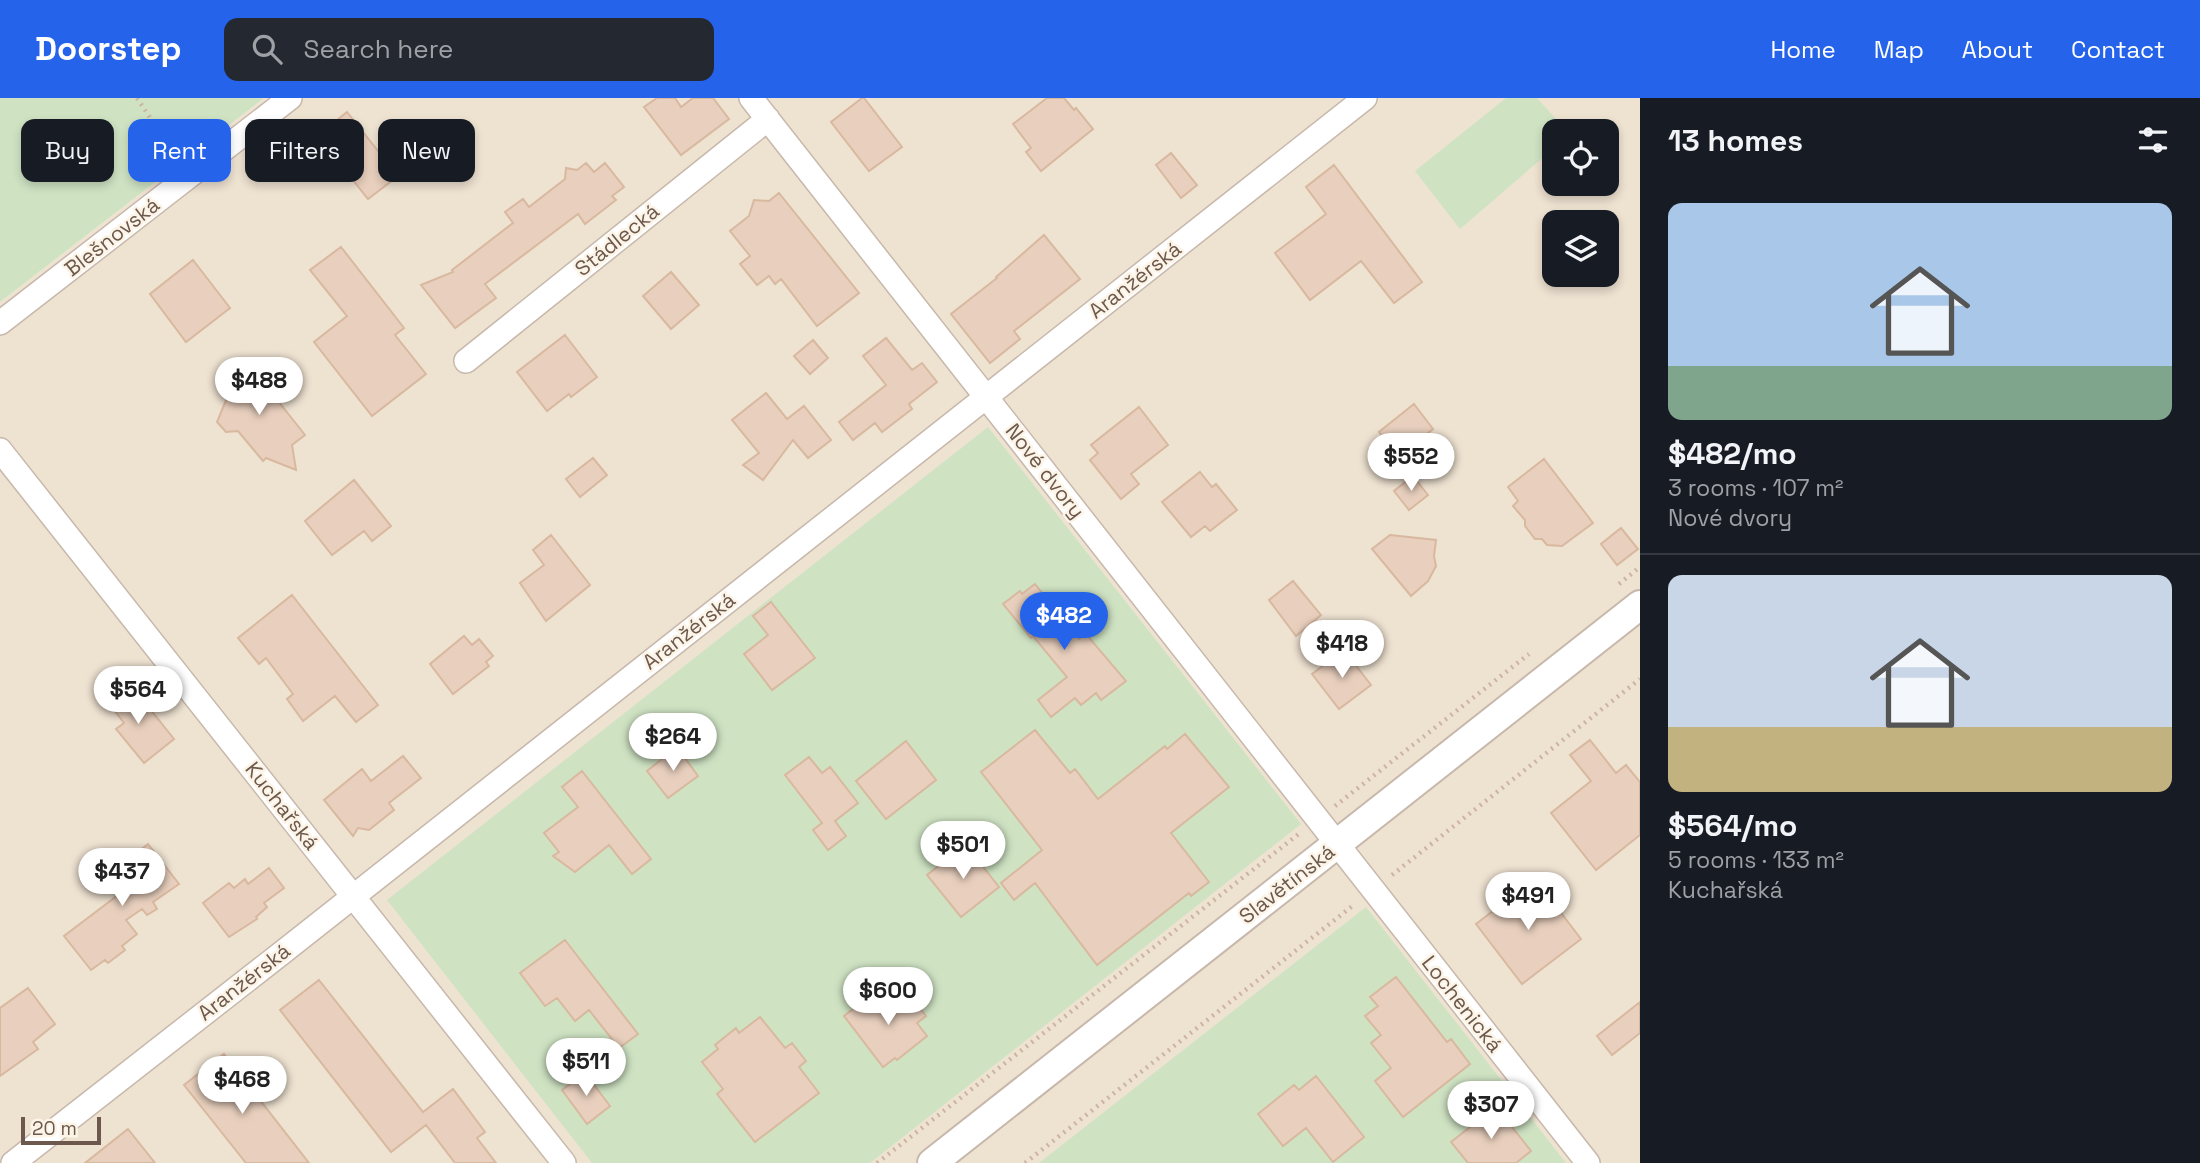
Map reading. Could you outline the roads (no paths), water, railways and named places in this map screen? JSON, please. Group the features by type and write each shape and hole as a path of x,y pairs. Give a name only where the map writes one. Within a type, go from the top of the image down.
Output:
{"street":[{"name":"Blešnovská","path":"0,323 290,98"},
{"name":"Nové dvory","path":"751,98 1336,846"},
{"name":"Aranžérská","path":"13,1163 1365,98"},
{"name":"Stádlecká","path":"466,361 768,120"},
{"name":"Kuchařská","path":"0,450 564,1163"},
{"name":"Slavětínská","path":"932,1163 1640,605"},
{"name":"Lochenická","path":"1336,846 1588,1163"}]}
